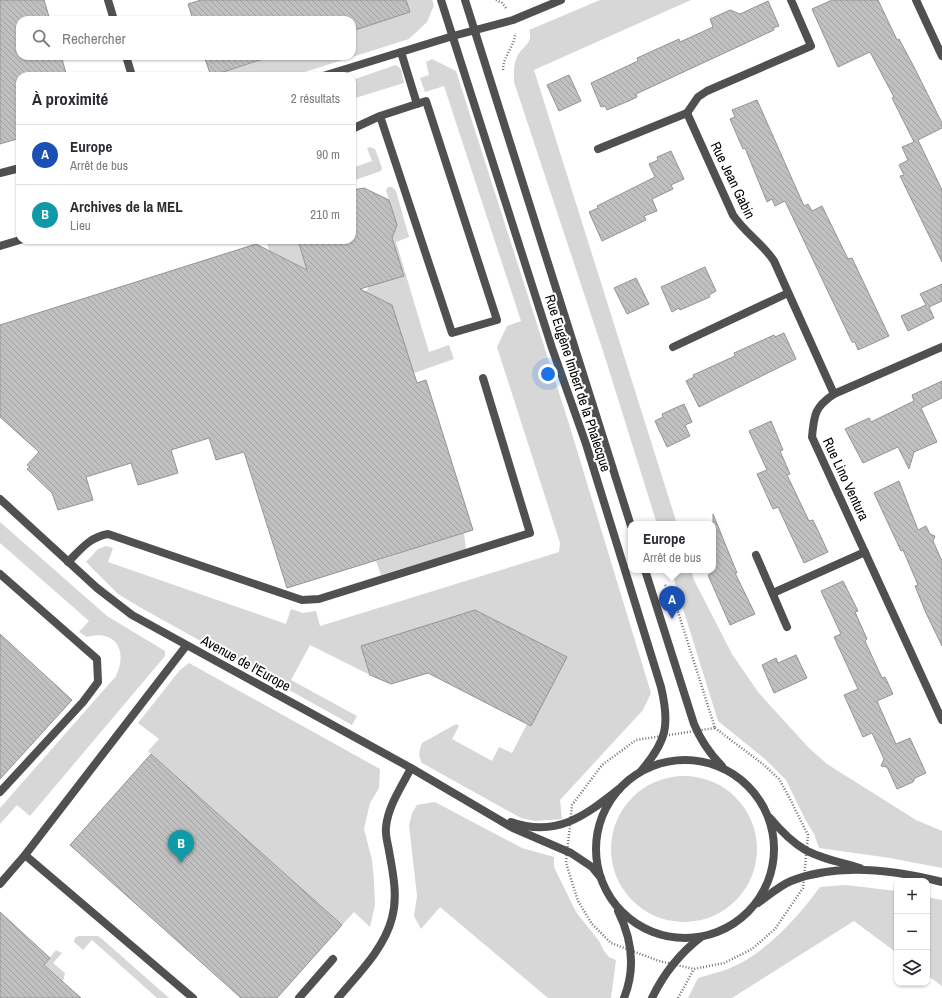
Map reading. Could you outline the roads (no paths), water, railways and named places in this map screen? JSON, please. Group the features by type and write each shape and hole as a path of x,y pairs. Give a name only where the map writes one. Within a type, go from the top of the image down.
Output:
{"street":[{"path":"108,0 113,16"},
{"name":"Rue Eugène Imbert de la Phalecque","path":"441,0 552,348 586,444 666,705 666,718 662,744 656,755 641,771"},
{"name":"Rue Eugène Imbert de la Phalecque","path":"464,0 629,521"},
{"path":"336,72 453,36 514,20 561,0"},
{"path":"598,149 687,113 698,97 707,91 812,46 791,0"},
{"path":"916,0 942,56"},
{"path":"401,52 417,104"},
{"path":"127,60 131,72"},
{"path":"356,127 380,116 426,101 497,320 452,333 380,116"},
{"name":"Rue Jean Gabin","path":"687,113 733,215 744,230 768,252 834,394"},
{"path":"0,174 16,169"},
{"path":"0,246 16,241"},
{"path":"673,347 788,293"},
{"name":"Rue Lino Ventura","path":"941,346 834,394 820,404 813,421 812,437 942,720"},
{"path":"68,562 90,540 98,536 108,534 302,600 319,599 530,533 482,378"},
{"name":"Avenue de l'Europe","path":"0,499 68,562 121,607 186,646 411,768 525,834 568,851 592,867 601,878"},
{"path":"773,593 865,552"},
{"path":"756,555 787,627"},
{"path":"646,573 696,731 709,753 724,768 749,787 757,796 768,815 793,843 806,852 820,858 869,870 901,874 942,882"},
{"path":"0,574 97,659 98,682 83,702 0,792"},
{"path":"0,884 25,855 186,646"},
{"path":"624,998 631,971 631,950 623,921 601,878 596,850 598,831 608,804 619,789 641,771 659,764 682,760 706,762 724,768"},
{"path":"338,998 365,966 387,933 393,918 394,880 386,828 391,805 411,768"},
{"name":"Avenue de l'Europe","path":"501,819 534,828 550,828 571,821 595,808 619,789"},
{"path":"750,909 764,891 774,859 773,837 768,815"},
{"path":"25,855 194,998"},
{"path":"652,998 672,964 686,948 703,936 729,926 774,891 790,882 804,877 827,872 869,870"},
{"path":"615,903 634,921 659,934 680,938 703,936"},
{"path":"299,998 333,959"}],"place":[{"name":"Europe","path":"672,619"},
{"name":"Archives de la MEL","path":"181,863"}]}
